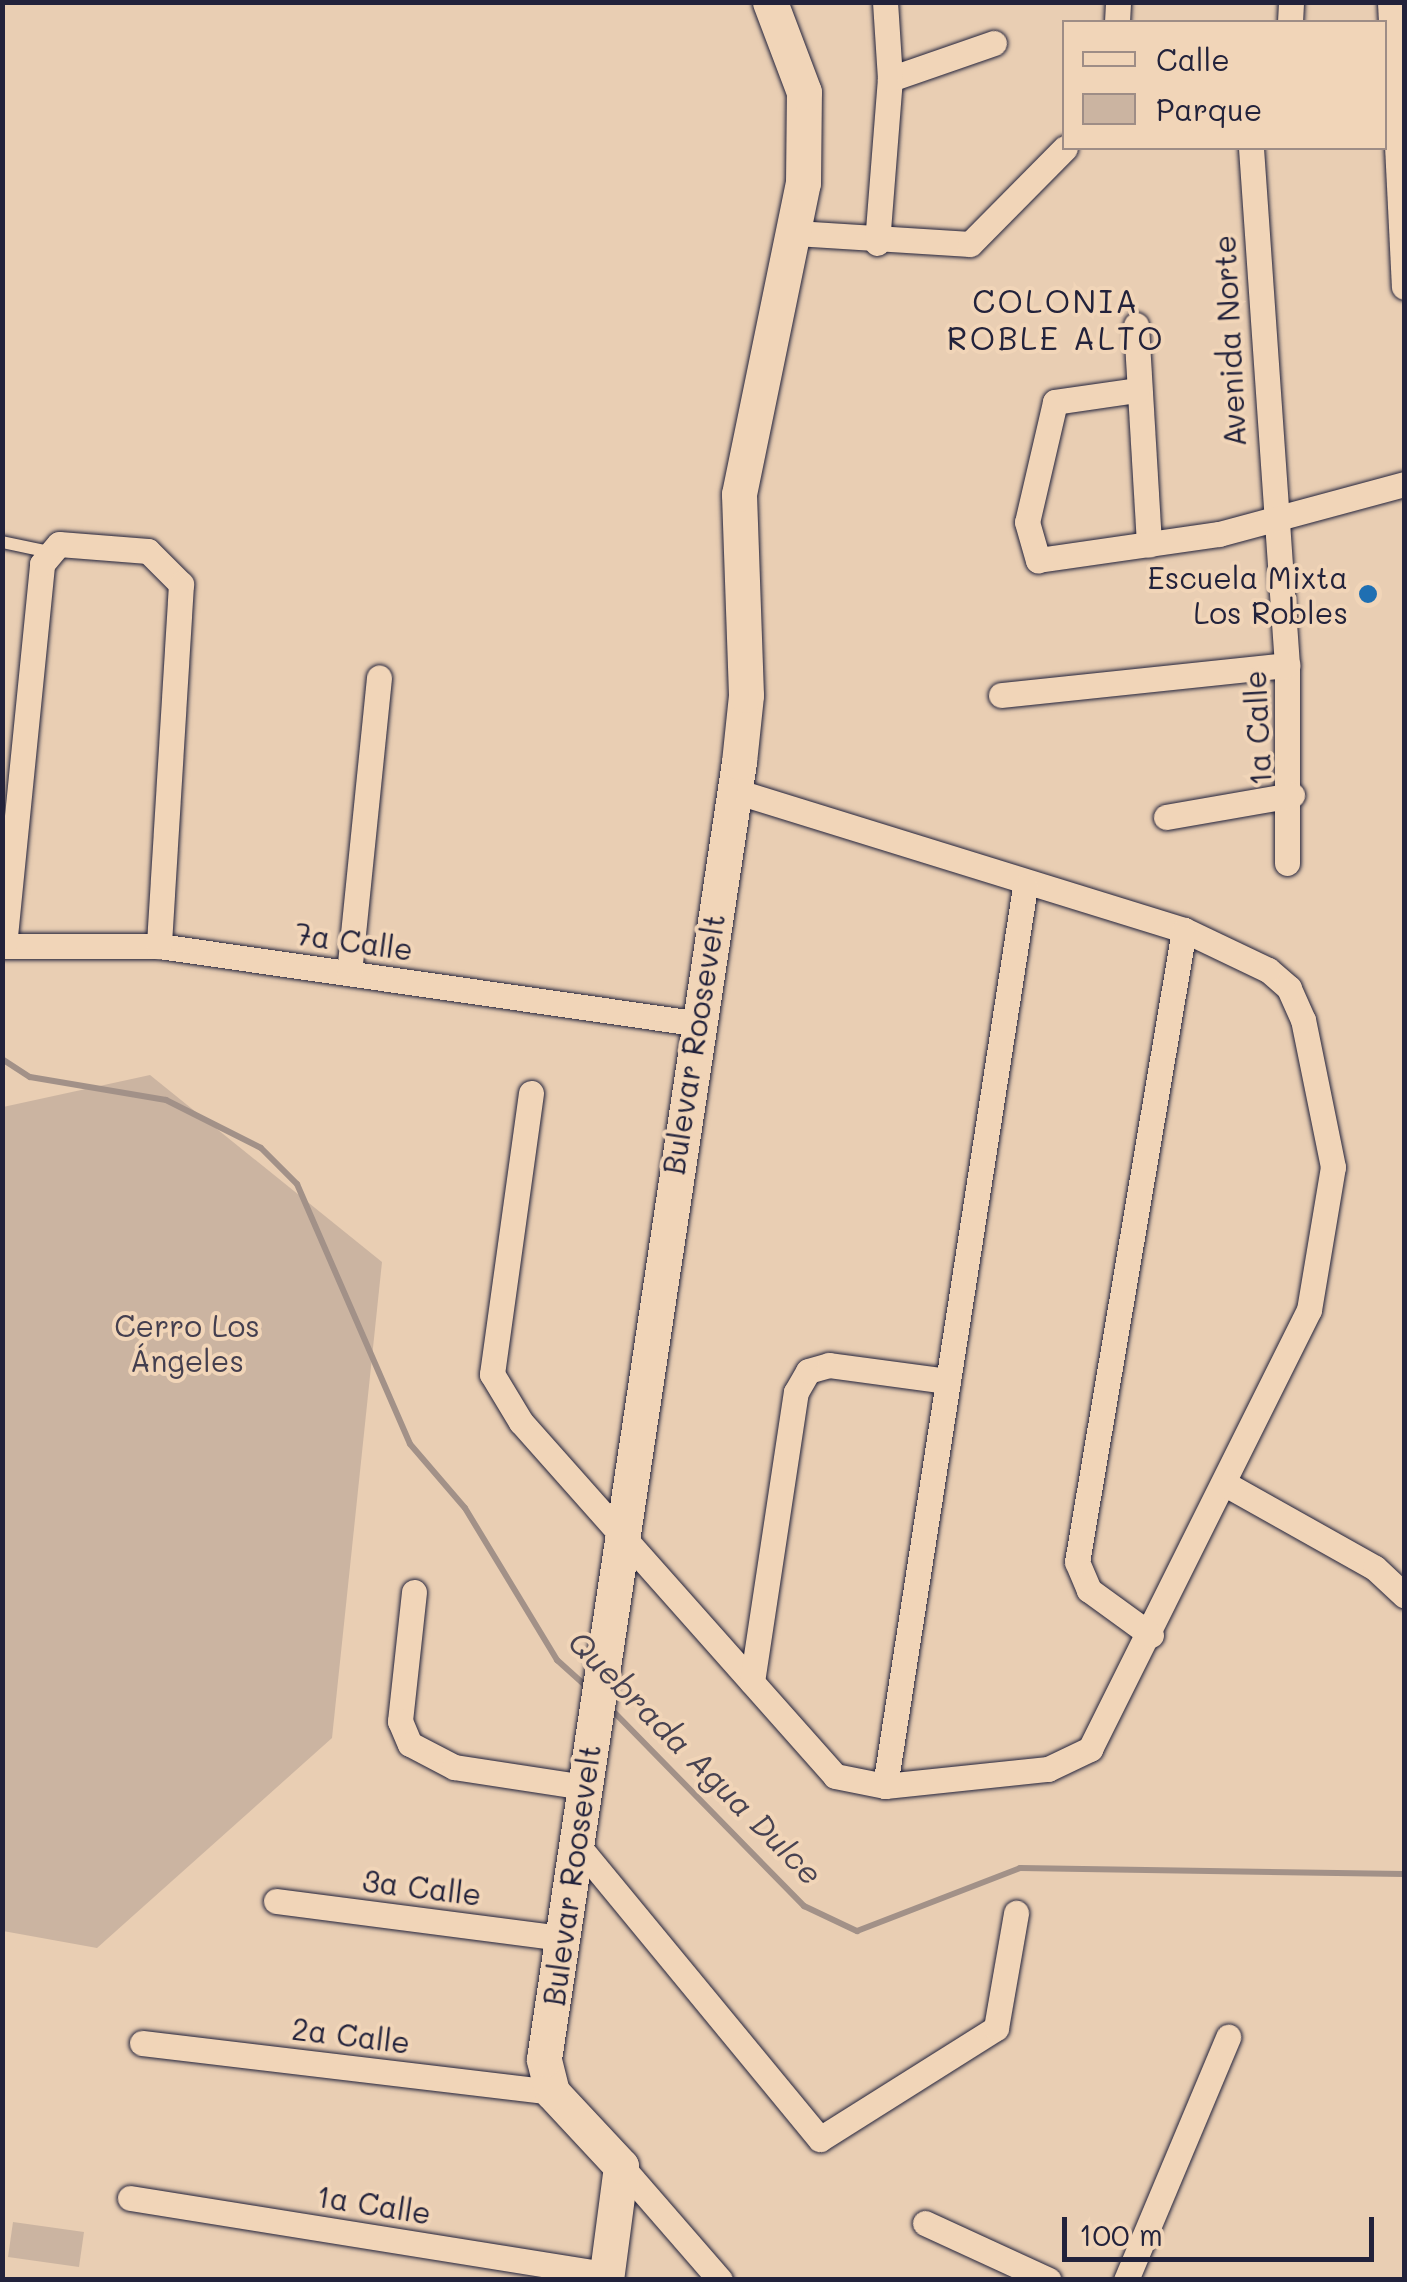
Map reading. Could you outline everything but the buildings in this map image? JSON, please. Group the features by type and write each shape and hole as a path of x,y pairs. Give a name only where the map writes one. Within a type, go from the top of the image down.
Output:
{"main road":[{"name":"Bulevar Roosevelt","path":"552,2092 544,2059 560,1938 746,695 739,494 796,232 804,92 770,2"},
{"path":"552,2092 621,2166 607,2277"}],"street":[{"path":"877,243 890,79 884,2"},
{"path":"1390,2 1404,287"},
{"path":"890,79 994,43"},
{"path":"796,232 877,243 970,244 1062,150"},
{"name":"Avenida Norte","path":"1251,150 1272,524"},
{"path":"1136,324 1149,545"},
{"path":"1137,390 1055,402 1028,543 1048,563 1272,524 1404,484"},
{"name":"1a Calle","path":"1272,524 1287,664 1292,796 1287,863"},
{"path":"3,946 49,552 59,544 148,551 181,584 159,946"},
{"path":"1001,695 1287,664"},
{"path":"348,973 379,678"},
{"path":"530,1093 492,1374 622,1540 835,1776 885,1786 1048,1768 1090,1750 1229,1486 1308,1310 1333,1167 1322,1092 1289,988 1184,930 1025,887 734,791"},
{"path":"1166,817 1292,796"},
{"path":"885,1786 1025,887"},
{"path":"1151,1635 1089,1590 1077,1562 1184,930"},
{"name":"7a Calle","path":"3,946 159,946 694,1023"},
{"path":"752,1682 796,1392 808,1372 829,1365 948,1380"},
{"path":"1229,1486 1374,1568 1404,1595"},
{"path":"414,1592 400,1721 410,1744 454,1767 584,1787"},
{"path":"575,1842 820,2139 996,2028 1016,1913"},
{"name":"3a Calle","path":"276,1901 560,1938"},
{"path":"1126,2280 1228,2037"},
{"name":"2a Calle","path":"142,2043 552,2092"},
{"path":"621,2166 720,2280"},
{"name":"1a Calle","path":"130,2198 607,2277"},
{"path":"925,2224 1049,2280"}],"lane":[{"path":"2,542 49,552"}],"green space":[{"name":"Cerro Los Ángeles","path":"150,1075 382,1262 332,1738 97,1948 3,1931 3,1107"},
{"path":"13,2222 84,2232 79,2267 8,2257"}],"waterway":[{"name":"Quebrada Agua Dulce","path":"2,1059 30,1077 166,1100 261,1148 297,1184 410,1444 465,1508 557,1660 587,1687"},
{"name":"Quebrada Agua Dulce","path":"611,1709 804,1906 857,1931 1020,1868 1404,1874"}],"place":[{"name":"Escuela Mixta Los Robles","path":"1368,594"}],"district":[{"name":"COLONIA ROBLE ALTO","path":"1056,320"}]}
